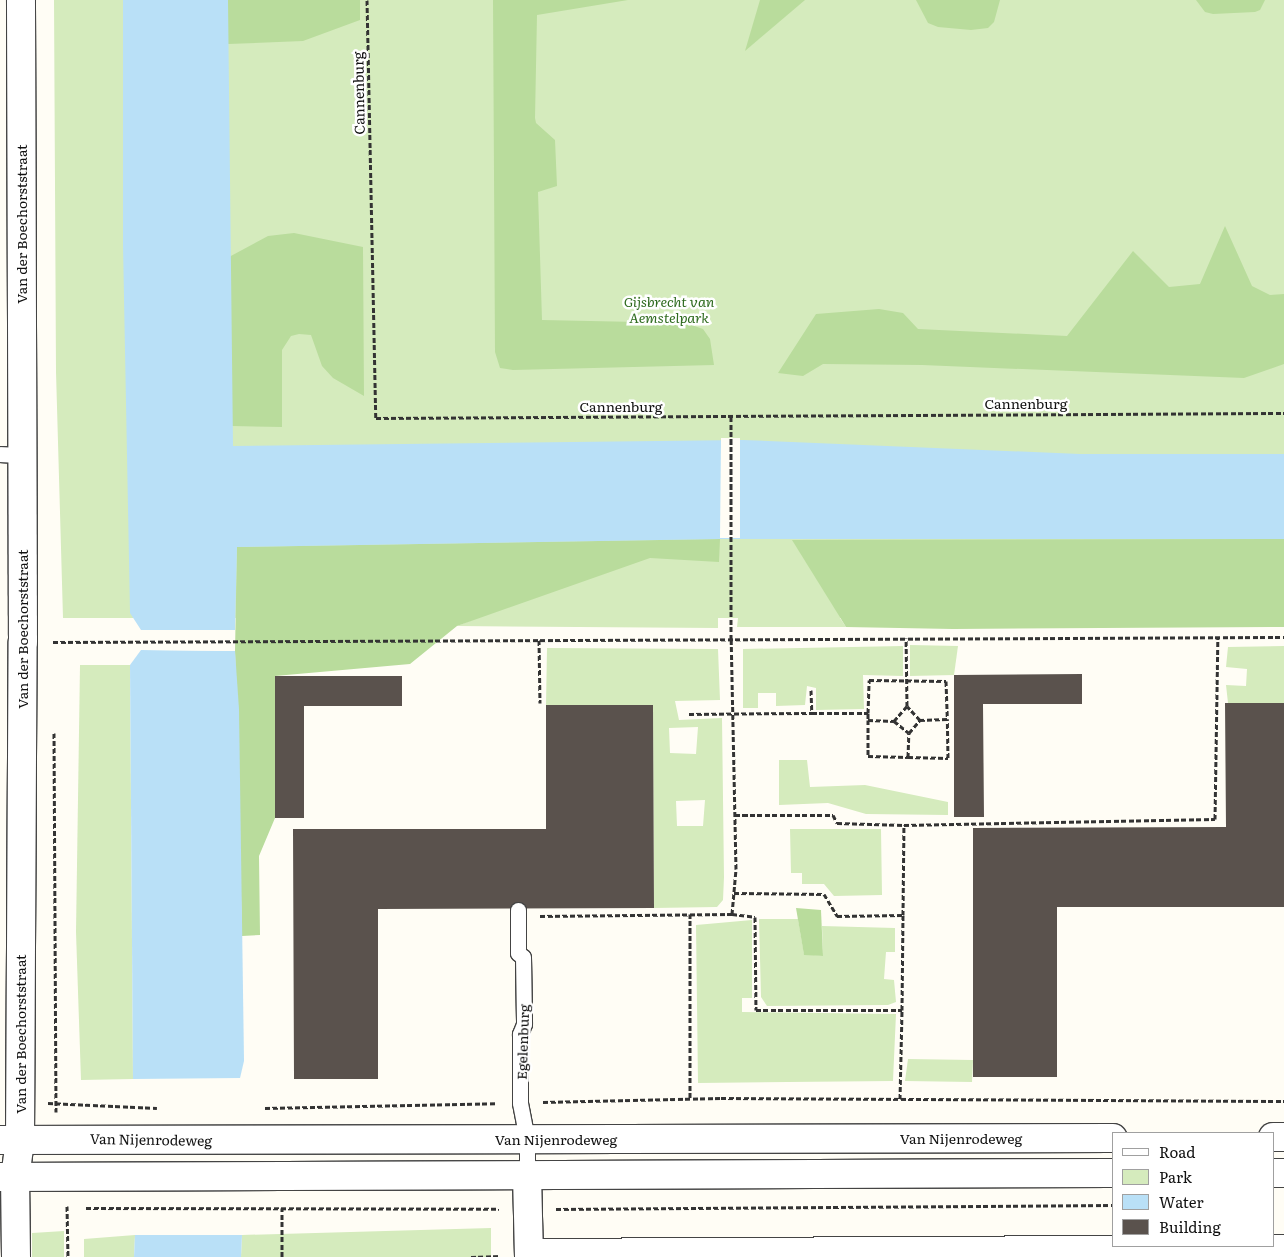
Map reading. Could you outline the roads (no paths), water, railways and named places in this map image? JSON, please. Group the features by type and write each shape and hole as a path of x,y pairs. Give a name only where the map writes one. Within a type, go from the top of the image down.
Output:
{"street":[{"name":"Van der Boechorststraat","path":"11,1254 7,1177 10,1140 19,1103 11,454 21,0"},
{"name":"Van Nijenrodeweg","path":"10,1140 1112,1138"},
{"path":"7,1177 281,1178 527,1175 1112,1173"},
{"path":"527,1175 529,1255 1284,1249"}],"lane":[{"name":"Egelenburg","path":"518,913 518,953 523,957 520,1103 527,1139 527,1175"}],"water":[{"path":"123,0 228,0 233,446 743,440 1080,454 1284,454 1284,539 720,539 237,547 235,630 141,630 130,613 123,246"},
{"path":"141,650 235,651 239,709 244,1061 240,1078 133,1079 130,665"},
{"path":"135,1235 242,1235 241,1257 134,1257"}],"park label":[{"name":"Gijsbrecht van Aemstelpark","path":"669,310"}]}
